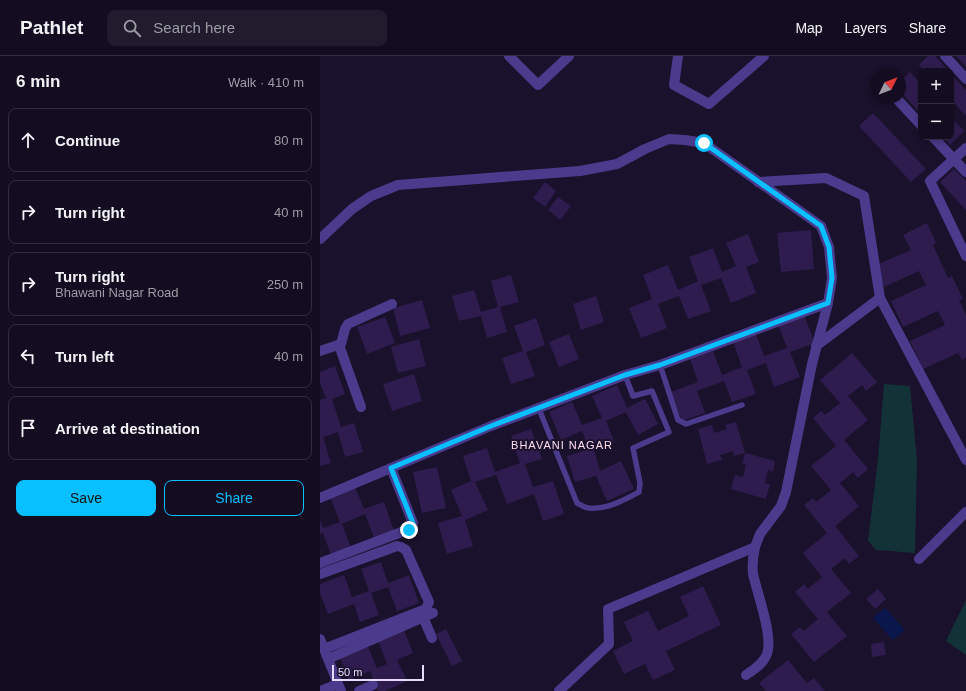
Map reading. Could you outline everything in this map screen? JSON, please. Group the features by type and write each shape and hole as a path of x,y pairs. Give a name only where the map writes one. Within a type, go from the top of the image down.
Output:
{"street":[{"path":"509,56 538,85 569,56"},
{"path":"678,56 674,85 709,104 764,56"},
{"path":"945,56 966,78"},
{"path":"902,104 918,121"},
{"path":"320,239 352,209 371,196 398,185 580,171 617,164 645,149 669,139 704,143 821,226 829,247 832,278 828,303 816,346 786,492 781,506 760,534 753,560 753,573 769,643 767,654 762,662 746,675"},
{"path":"936,140 966,172"},
{"path":"966,148 930,181 966,256"},
{"path":"758,182 826,178 864,196 880,298 966,460"},
{"path":"816,346 880,298"},
{"path":"320,498 491,426 625,375 660,365 828,303"},
{"path":"320,350 339,345 343,341 345,329 348,324 392,304"},
{"path":"339,345 361,407"},
{"path":"320,563 412,528 413,523 391,468"},
{"path":"919,559 966,512"},
{"path":"320,574 397,546 401,547 406,550 429,602 426,609 324,649"},
{"path":"560,691 609,644 608,609 756,547"},
{"path":"328,659 433,612"},
{"path":"422,617 432,638"},
{"path":"320,639 340,687 320,691"},
{"path":"359,691 373,685"}],"lane":[{"path":"660,365 678,420 681,423 686,424 742,405"},
{"path":"539,409 577,503 588,508 604,507 625,500 639,492 640,482 633,448 669,432 652,391 633,396 625,375"}],"green space":[{"path":"884,384 910,386 917,460 915,553 876,550 868,541 878,459"},
{"path":"966,600 966,655 946,641"}],"shaded area":[{"path":"885,608 905,630 893,640 873,618"}],"building":[{"path":"928,56 935,56 946,68 922,68 919,65"},
{"path":"956,56 966,56 966,67"},
{"path":"910,72 918,81 918,111 906,98 906,76"},
{"path":"954,77 966,90 966,116 954,102"},
{"path":"873,113 926,169 911,182 859,126"},
{"path":"954,120 964,131 950,145 946,140 954,140"},
{"path":"954,169 966,181 966,210 940,182"},
{"path":"545,182 556,191 545,207 533,198"},
{"path":"558,197 571,206 560,220 548,210"},
{"path":"927,223 936,243 933,245 948,278 952,276 963,299 959,300 966,315 966,358 962,360 958,353 923,369 910,341 945,325 938,311 903,327 891,301 926,285 919,271 884,287 876,265 911,250 903,235"},
{"path":"811,230 814,269 781,272 777,233"},
{"path":"748,234 759,262 746,267 756,293 731,303 721,278 701,285 711,311 688,319 679,296 658,304 667,328 641,338 629,308 652,299 643,275 668,265 678,290 698,281 689,257 713,248 722,272 736,266 726,243"},
{"path":"511,275 519,302 500,307 507,332 487,338 481,316 459,321 452,296 474,290 481,312 498,307 491,281"},
{"path":"596,296 604,322 581,330 573,304"},
{"path":"422,300 430,328 400,336 393,308"},
{"path":"804,315 815,343 790,352 800,377 774,387 766,363 747,370 756,394 732,402 724,381 697,391 705,413 682,421 671,392 698,382 690,359 713,351 722,375 742,367 733,342 756,334 764,356 787,348 778,325"},
{"path":"385,317 395,343 367,354 357,327"},
{"path":"536,318 545,345 526,352 535,376 511,384 502,358 523,351 514,326"},
{"path":"569,334 579,359 559,367 549,342"},
{"path":"419,339 426,366 398,373 391,347"},
{"path":"852,353 877,382 866,391 862,385 848,396 868,420 844,440 868,469 858,478 853,472 840,483 859,506 835,526 859,556 849,564 845,558 831,569 851,593 827,612 847,636 814,662 791,634 800,627 804,631 818,619 795,592 804,584 808,589 822,577 803,553 827,533 804,505 813,498 816,502 831,490 811,466 836,446 813,418 821,411 825,415 840,403 820,380"},
{"path":"335,366 345,394 332,399 341,427 354,423 363,452 345,457 338,432 323,437 331,463 320,466 320,400 326,398 320,383 320,372"},
{"path":"414,374 422,401 392,411 383,384"},
{"path":"617,385 627,408 645,399 658,424 638,435 626,412 606,421 614,442 594,450 600,471 621,461 634,489 607,501 596,476 575,482 567,456 589,449 582,431 561,440 549,412 572,402 582,425 602,418 592,396"},
{"path":"736,422 745,453 734,456 733,451 720,455 722,460 707,464 698,429 712,425 714,433 727,429 725,425"},
{"path":"531,429 542,459 525,464 533,487 553,481 564,514 543,521 534,494 507,504 496,475 475,482 488,510 465,520 473,546 447,554 438,523 462,516 451,490 471,481 463,456 487,448 495,472 520,463 511,436"},
{"path":"745,453 775,461 773,472 768,470 765,483 770,484 766,499 731,489 735,475 743,477 746,465 742,463"},
{"path":"437,467 446,508 422,513 413,472"},
{"path":"355,487 364,509 384,502 394,531 374,538 365,514 342,524 351,548 331,555 323,533 320,534 320,520 323,528 340,522 330,497"},
{"path":"381,562 388,583 409,575 419,603 397,611 388,587 371,593 379,615 360,622 354,604 328,614 320,593 320,584 344,575 352,597 369,591 361,569"},
{"path":"703,586 721,625 666,651 675,670 653,680 645,664 624,674 613,651 633,641 624,622 648,611 658,631 689,616 680,597"},
{"path":"878,589 886,599 875,609 866,599"},
{"path":"446,629 462,661 452,666 436,634"},
{"path":"404,630 413,653 397,660 407,681 385,691 378,691 370,671 349,680 340,658 368,647 377,668 387,664 378,641"},
{"path":"884,642 886,655 872,657 871,644"},
{"path":"788,660 807,683 814,678 825,691 766,691 759,683"}],"district":[{"name":"BHAVANI NAGAR","path":"562,445"}],"route":[{"path":"409,530 412,528 413,523 391,468 491,426 625,375 660,365 828,303 832,278 829,247 821,226 704,143"}]}
